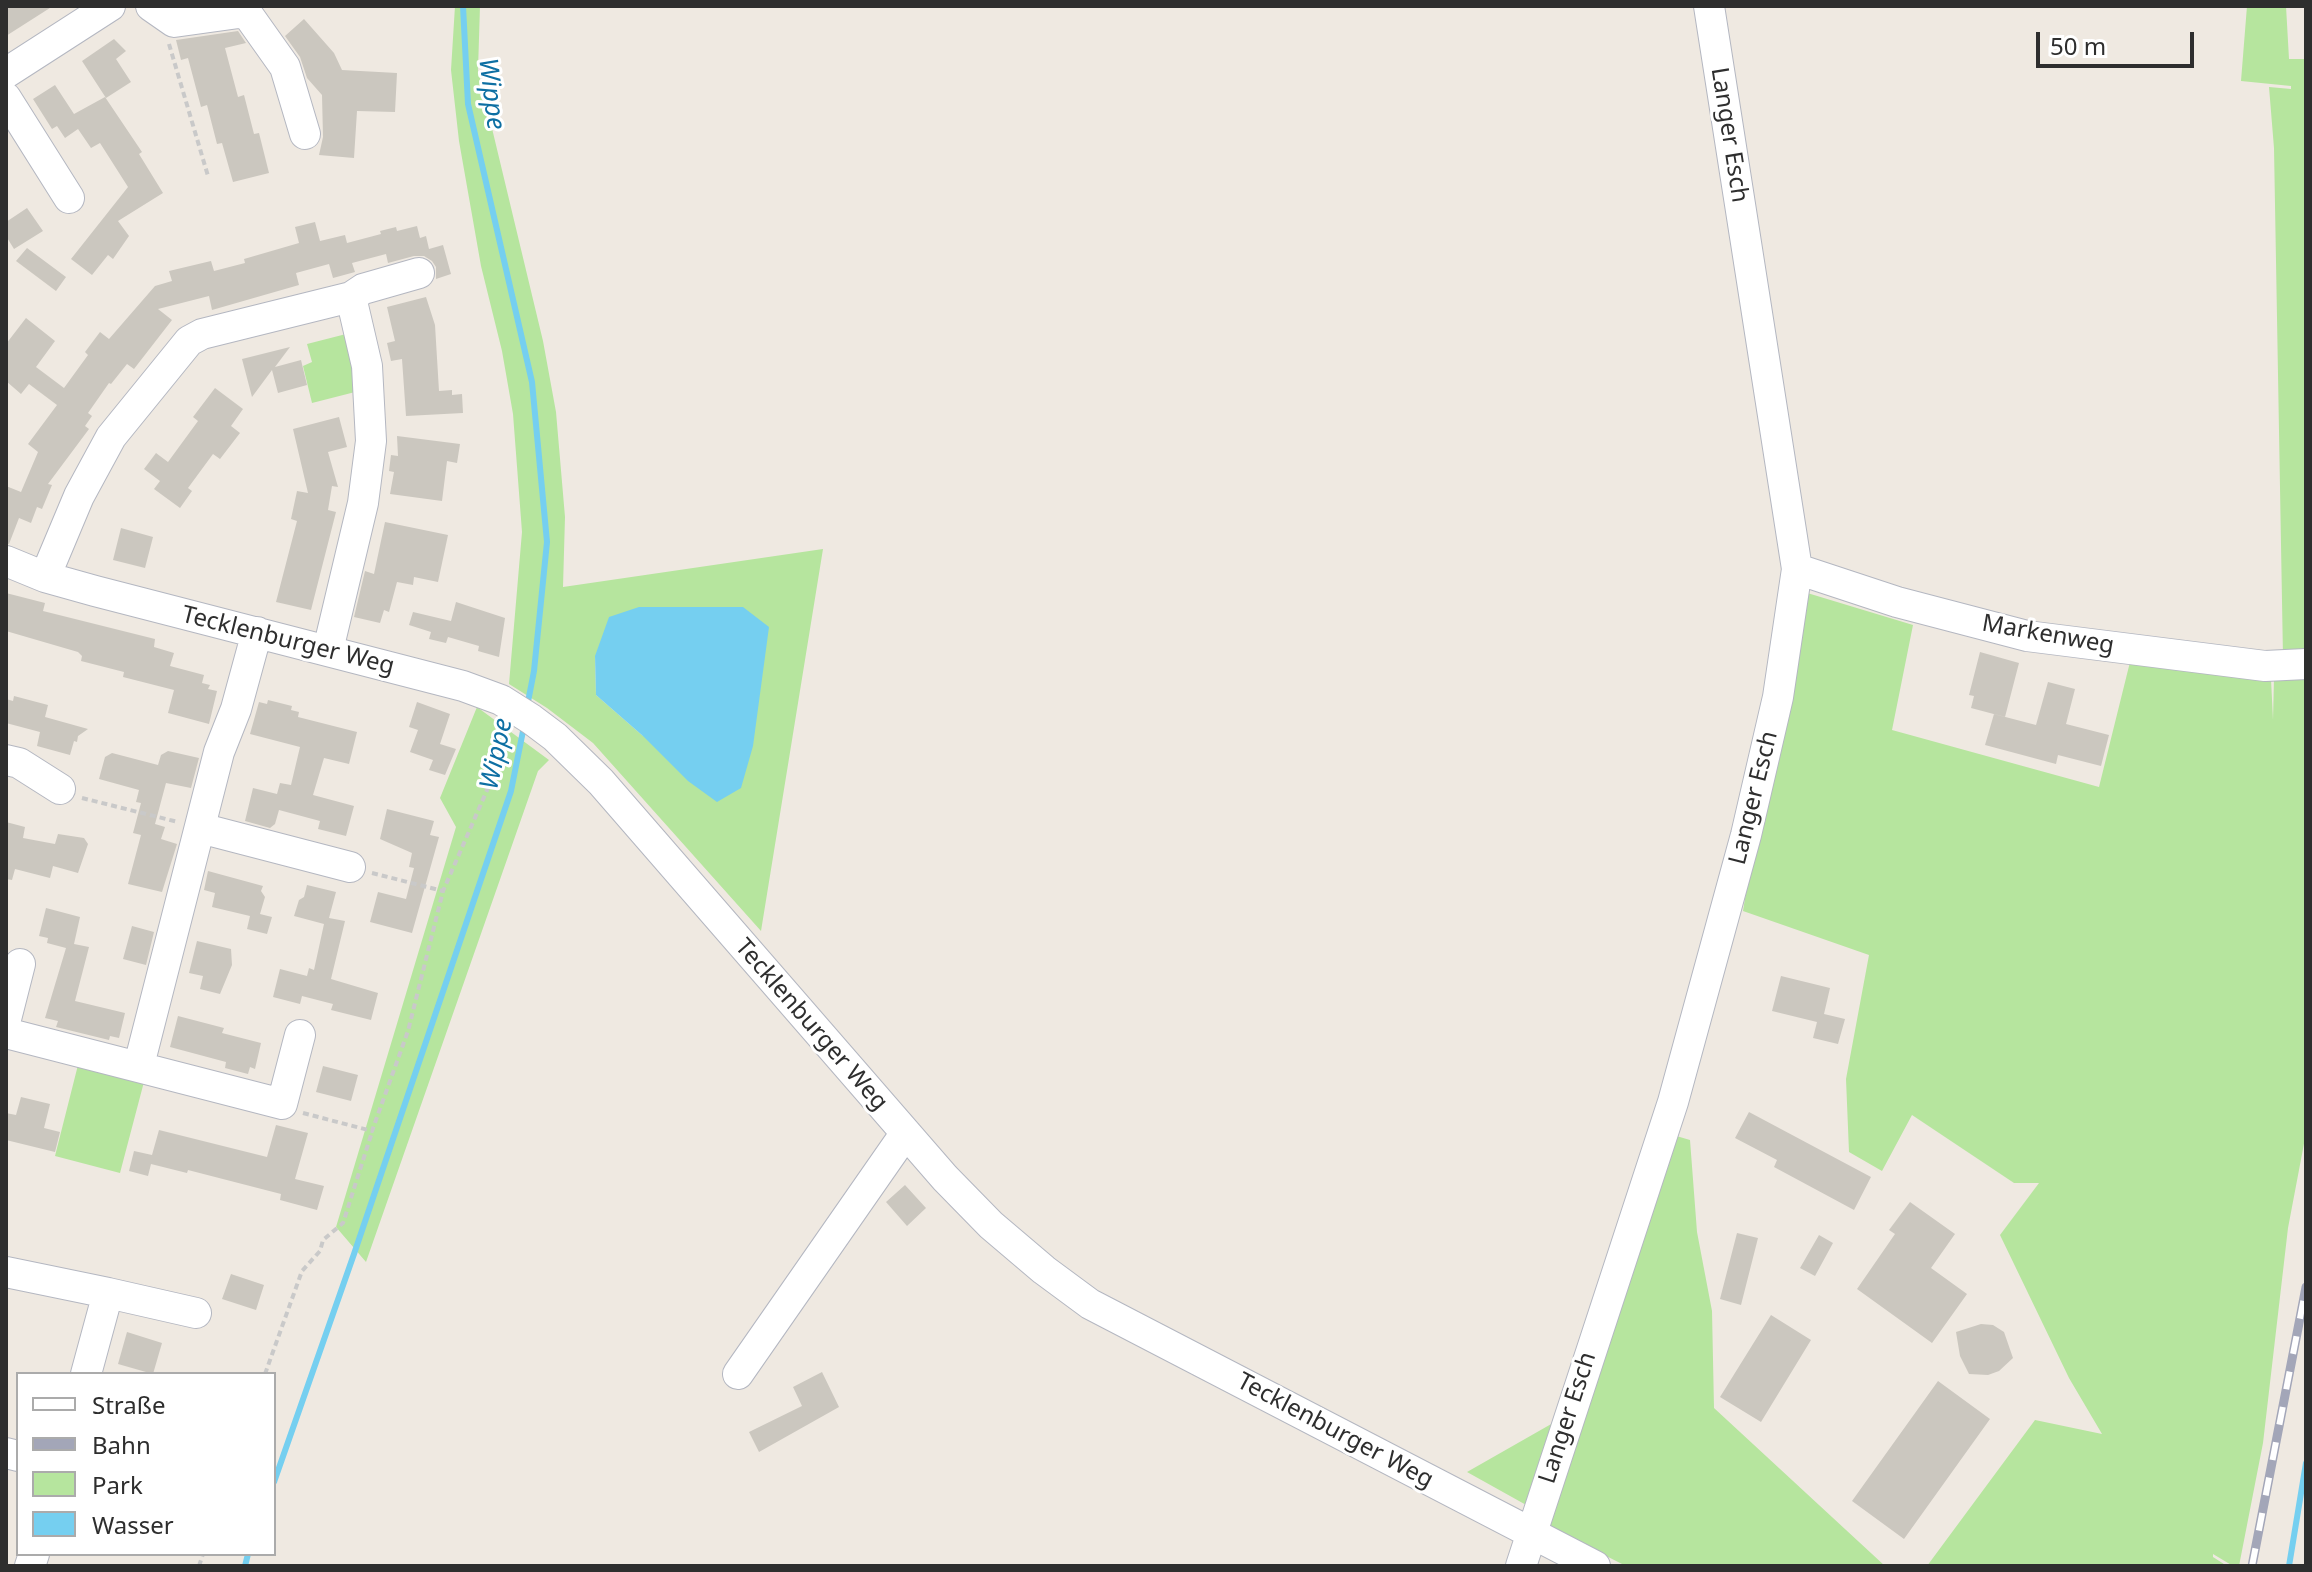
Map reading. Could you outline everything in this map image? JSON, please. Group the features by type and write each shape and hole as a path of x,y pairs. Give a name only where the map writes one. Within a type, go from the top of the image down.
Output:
{"street":[{"path":"6,73 110,6"},
{"name":"Langer Esch","path":"1521,1566 1681,1073 1746,835 1778,697 1797,569 1709,6"},
{"path":"162,14 246,12 285,67 305,134"},
{"path":"6,98 69,198"},
{"path":"45,577 79,496 111,437 189,341 202,334 351,297 363,289 419,273"},
{"path":"328,650 363,503 371,441 367,366 351,297"},
{"name":"Tecklenburger Weg","path":"6,561 45,577 463,686 555,737 601,782 905,1134 991,1225 1044,1270 1090,1304 1595,1566"},
{"name":"Markenweg","path":"1797,569 1897,602 2027,636 2265,666 2306,664"},
{"path":"139,1065 219,752 236,709 257,632"},
{"path":"6,760 19,763 60,789"},
{"path":"200,828 350,867"},
{"path":"6,1019 20,964"},
{"path":"6,1033 282,1104 300,1035"},
{"path":"738,1374 905,1134"},
{"path":"6,1272 196,1313"},
{"path":"87,1372 108,1293"}],"path":[{"path":"162,14 174,36 169,44 208,176"},
{"path":"266,1372 302,1271 320,1251 323,1240 343,1223 408,1031 443,891 491,781 504,711"},
{"path":"60,789 82,798 200,828"},
{"path":"350,867 443,891"},
{"path":"282,1104 293,1111 372,1131"}],"green space":[{"path":"455,6 480,6 478,70 543,341 556,412 565,517 563,587 823,549 761,931 593,743 509,684 522,532 513,414 502,351 481,266 459,141 451,70","holes":["595,656 643,736 596,695"]},
{"path":"2247,6 2286,6 2289,59 2306,59 2306,654 2283,657 2274,148 2269,87 2291,89 2291,86 2241,81"},
{"path":"350,333 359,391 312,403 303,366 312,362 307,344"},
{"path":"1804,592 1913,625 1892,730 2099,787 2130,662 2271,679 2273,720 2274,678 2306,677 2306,1133 2288,1228 2263,1443 2239,1566 2233,1566 2213,1554 2227,1566 1927,1566 2035,1420 2102,1434 2069,1378 2000,1235 2039,1183 2014,1183 1912,1115 1882,1171 1849,1152 1846,1079 1869,955 1743,911"},
{"path":"477,707 549,760 538,771 366,1262 336,1227 456,827 440,798"},
{"path":"79,1061 145,1078 120,1173 55,1156"},
{"path":"1673,1135 1690,1140 1697,1232 1712,1311 1714,1408 1885,1566 1626,1566 1545,1525"},
{"path":"1553,1423 1528,1506 1467,1472"}],"water":[{"path":"639,607 743,607 769,627 753,746 741,788 717,802 688,781 596,695 595,656 609,617"}],"building":[{"path":"6,6 53,6 6,36"},
{"path":"304,19 334,53 342,70 397,73 395,112 357,111 354,158 319,155 323,137 322,95 307,78 300,57 285,36"},
{"path":"238,31 246,43 225,48 238,97 244,95 254,134 259,133 269,173 233,182 222,143 217,144 207,105 201,107 188,58 181,60 176,40"},
{"path":"114,39 126,51 116,59 131,82 106,98 82,61"},
{"path":"55,85 74,114 105,97 142,152 139,154 163,193 118,221 129,236 113,259 108,255 92,275 71,259 128,187 100,143 91,148 78,129 65,138 57,126 52,129 33,99"},
{"path":"27,208 43,231 14,249 6,236 6,222"},
{"path":"315,222 320,241 345,235 347,243 396,227 397,231 417,226 420,238 426,236 429,249 443,245 451,274 436,279 436,267 424,256 388,263 386,254 352,263 355,272 333,278 329,264 296,273 299,285 212,310 209,296 158,309 172,320 134,369 127,364 109,383 88,413 92,416 85,426 89,429 48,484 52,485 42,509 37,507 31,523 19,518 9,544 6,543 6,486 21,492 38,452 28,444 57,405 29,384 21,394 6,381 6,344 26,318 55,341 36,367 64,388 100,332 109,339 155,286 172,281 169,271 211,261 214,271 245,263 244,259 299,243 295,227"},
{"path":"27,248 66,277 56,291 16,261"},
{"path":"426,297 435,325 439,391 452,390 452,395 462,394 463,413 406,416 402,359 391,361 387,343 395,341 387,307"},
{"path":"290,347 275,367 301,360 307,385 278,393 272,370 252,397 242,359"},
{"path":"215,388 243,409 231,426 240,433 220,459 213,454 188,488 192,491 180,508 154,489 160,481 144,469 156,453 168,462 198,421 193,417"},
{"path":"339,417 347,447 328,452 338,487 332,486 328,510 336,512 311,610 276,602 297,521 291,519 297,491 308,493 293,429"},
{"path":"397,436 460,444 457,463 447,461 442,501 390,494 394,472 389,471 391,455 398,456"},
{"path":"385,522 448,535 438,582 414,577 413,585 397,582 389,612 384,610 380,623 354,617 365,571 374,574"},
{"path":"121,528 153,537 145,568 113,560"},
{"path":"6,593 45,603 43,611 155,639 154,647 174,653 170,666 204,675 202,683 210,685 208,689 217,691 209,724 168,713 174,690 123,677 124,672 81,661 82,656 78,652 6,631"},
{"path":"456,602 505,618 499,657 478,651 479,646 448,637 446,643 429,639 431,632 409,625 413,612 451,621"},
{"path":"1980,652 2019,663 2005,717 1971,708 1974,696 1969,695"},
{"path":"2048,682 2075,689 2066,724 2109,735 2101,766 2058,755 2056,764 1985,745 1994,714 2036,725"},
{"path":"14,696 48,705 45,717 88,729 78,736 77,742 74,741 70,755 37,746 40,732 6,723 6,699 13,701"},
{"path":"268,700 292,706 291,710 299,712 298,717 357,732 349,764 324,758 313,795 354,806 346,836 318,829 320,821 279,810 275,824 270,828 245,821 253,788 277,794 280,783 291,785 300,747 250,734 259,702 267,704"},
{"path":"417,702 450,714 440,744 456,749 445,775 429,770 433,760 410,752 418,730 409,727"},
{"path":"168,751 199,758 191,788 166,783 155,824 165,827 161,839 177,844 162,892 128,884 141,835 133,833 141,803 136,802 139,790 99,779 105,757 112,753 158,765 161,755"},
{"path":"387,809 434,821 430,835 439,837 412,933 370,922 378,892 406,899 414,868 409,867 412,853 380,839"},
{"path":"6,822 25,827 23,838 55,844 58,834 84,838 88,844 78,873 53,866 50,878 15,869 12,880 6,879"},
{"path":"208,871 263,886 261,891 265,897 260,914 272,917 267,934 247,929 250,916 212,907 215,893 204,890"},
{"path":"307,885 336,892 329,918 345,921 331,979 378,993 371,1020 331,1010 333,1004 302,996 300,1004 273,997 280,969 307,976 309,968 314,970 324,924 294,916"},
{"path":"46,908 80,917 74,944 89,947 75,1001 125,1013 119,1038 110,1036 109,1040 56,1027 58,1021 45,1018 66,948 47,943 48,938 39,936"},
{"path":"132,926 154,932 146,965 123,959"},
{"path":"197,941 231,949 232,965 220,994 200,989 203,976 189,973"},
{"path":"1781,976 1830,988 1824,1014 1845,1019 1838,1044 1813,1038 1817,1022 1772,1011"},
{"path":"178,1016 224,1028 222,1033 261,1043 255,1069 250,1067 248,1074 225,1068 226,1062 170,1047"},
{"path":"323,1066 358,1075 351,1101 316,1092"},
{"path":"21,1097 50,1104 44,1128 60,1132 55,1152 6,1140 6,1113 16,1115"},
{"path":"1749,1112 1871,1177 1854,1210 1774,1167 1777,1160 1735,1138"},
{"path":"276,1125 308,1133 295,1179 324,1186 317,1210 280,1200 281,1194 188,1170 187,1173 151,1164 148,1176 129,1171 134,1151 152,1155 159,1130 267,1157"},
{"path":"905,1185 926,1208 907,1226 886,1202"},
{"path":"1910,1202 1955,1234 1931,1268 1967,1294 1932,1343 1857,1289 1895,1234 1889,1230"},
{"path":"1737,1233 1758,1238 1741,1305 1720,1299"},
{"path":"1819,1235 1833,1243 1815,1276 1800,1268"},
{"path":"231,1274 264,1285 256,1310 222,1299"},
{"path":"1771,1315 1811,1340 1761,1422 1720,1397"},
{"path":"1981,1324 1993,1325 2004,1332 2013,1358 1999,1371 1988,1375 1969,1374 1960,1356 1956,1332"},
{"path":"127,1332 162,1343 154,1372 118,1364"},
{"path":"822,1372 839,1407 759,1452 749,1432 802,1406 793,1387"},
{"path":"1938,1381 1990,1419 1904,1539 1852,1501"}],"waterway":[{"name":"Wippe","path":"463,6 468,104 532,382 547,542 534,671 527,707"},
{"name":"Wippe","path":"276,1476 511,791 524,726"},
{"path":"2289,1566 2306,1463"},
{"name":"Wippe","path":"245,1566 248,1556"}],"railway":[{"path":"2252,1566 2306,1287"}]}
